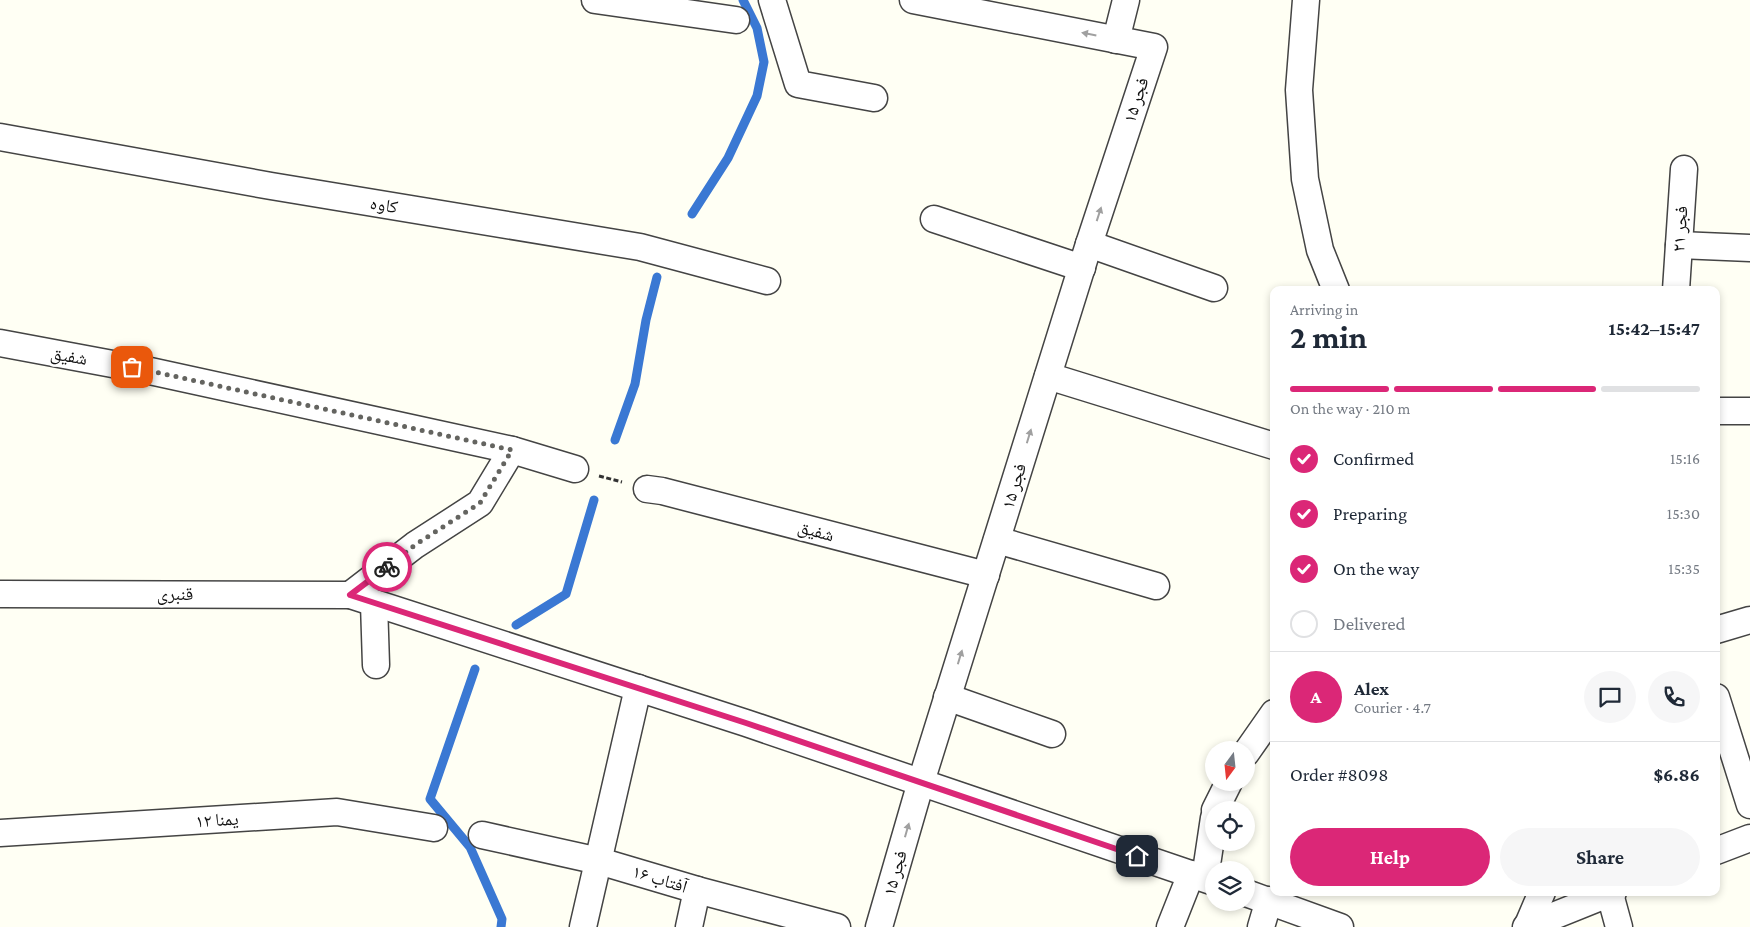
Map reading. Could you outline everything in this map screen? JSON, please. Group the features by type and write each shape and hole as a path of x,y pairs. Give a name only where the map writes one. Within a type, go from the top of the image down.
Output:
{"street":[{"path":"595,0 736,20"},
{"path":"772,0 798,84 874,98"},
{"path":"913,0 957,4 1116,40 1126,0"},
{"path":"1306,0 1299,90 1305,179 1320,250 1334,286"},
{"name":"فجر ۱۵","path":"880,927 947,697 1154,47 1116,40"},
{"name":"کاوه","path":"0,137 271,186 640,248 766,280"},
{"name":"فجر ۲۱","path":"1676,286 1684,168"},
{"path":"934,219 1214,288"},
{"path":"1679,244 1750,248"},
{"name":"شفیق","path":"0,343 150,371 512,450 576,469"},
{"path":"1048,376 1270,445"},
{"path":"1720,411 1750,411"},
{"path":"376,664 362,599 415,545 480,503 512,450"},
{"name":"شفیق","path":"647,489 662,491 986,575"},
{"path":"997,540 1156,586"},
{"name":"قنبری","path":"0,594 362,599 638,688 1203,878"},
{"path":"1720,629 1750,620"},
{"path":"583,927 638,688"},
{"path":"947,697 1052,734"},
{"path":"1720,710 1750,805"},
{"path":"1254,741 1270,719"},
{"name":"یمنا ۱۲","path":"0,833 337,812 434,828"},
{"name":"آفتاب ۱۶","path":"482,835 599,861 697,890 837,927"},
{"path":"1720,849 1750,838"},
{"path":"1170,927 1203,878 1208,851"},
{"path":"689,927 697,890"},
{"path":"1527,927 1540,896"},
{"path":"1527,927 1604,896"},
{"path":"1613,896 1619,927"},
{"path":"1261,927 1258,897 1340,927"}],"path":[{"path":"576,469 647,489"}],"waterway":[{"path":"692,214 728,158 757,96 764,62 757,28 743,0"},
{"path":"615,440 635,384 646,320 657,277"},
{"path":"516,625 566,594 594,500"},
{"path":"475,669 430,799 470,847 502,919 501,927"}],"way so far":[{"path":"132,367 512,450 480,503 415,545 387,567"}],"route":[{"path":"387,567 350,595 746,723 1137,856"}]}
